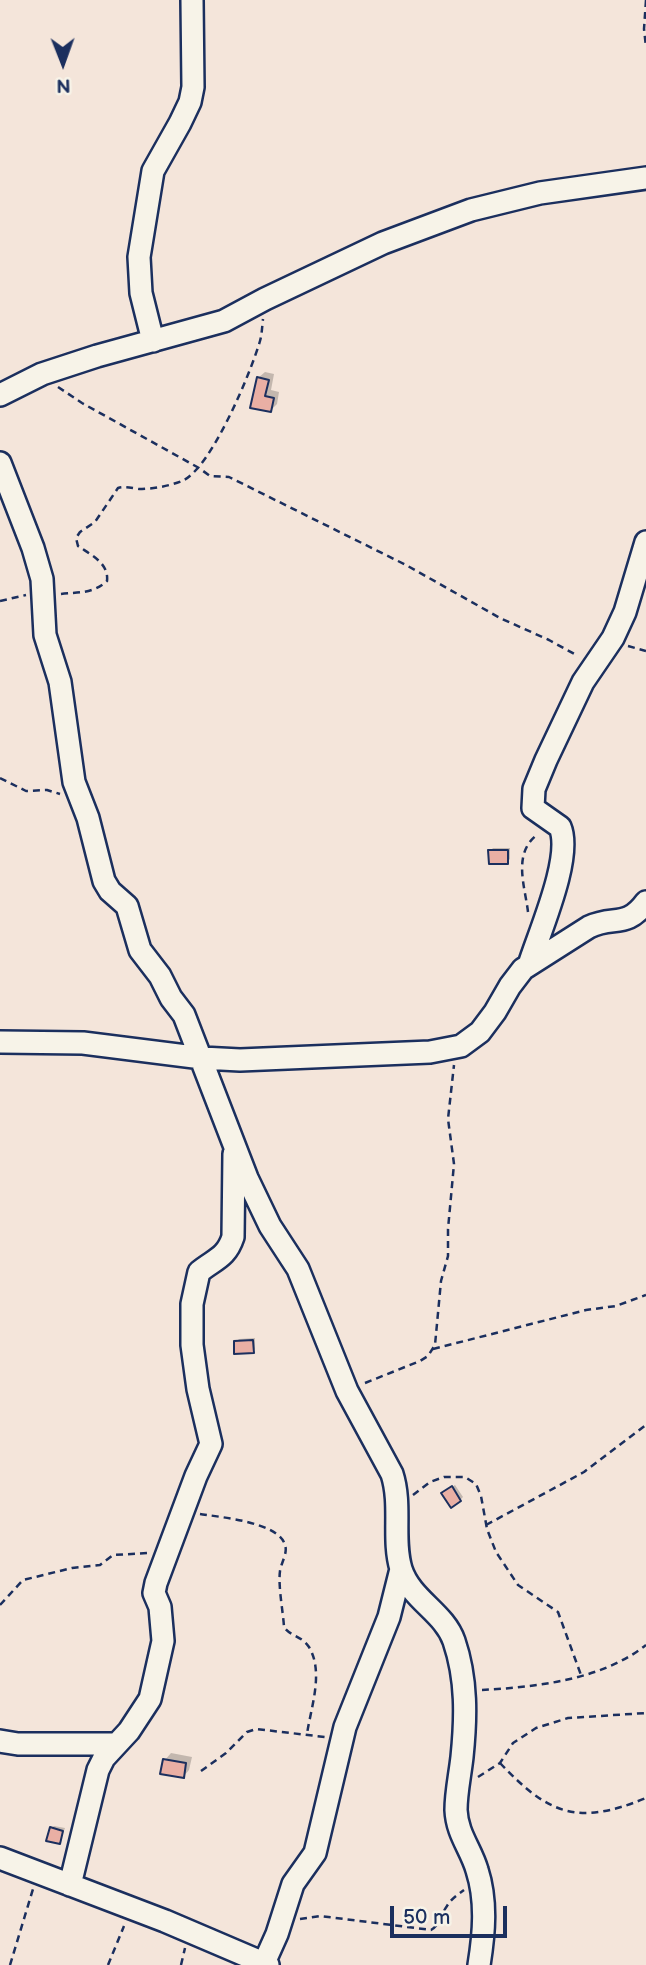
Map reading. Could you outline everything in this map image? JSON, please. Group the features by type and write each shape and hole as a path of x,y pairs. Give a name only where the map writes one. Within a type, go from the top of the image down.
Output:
{"street":[{"path":"153,341 141,293 139,257 153,171 190,102 194,67 191,0"},
{"path":"0,395 42,374 224,321 383,243 471,211 540,193 646,178"},
{"path":"0,463 42,579 45,635 60,682 74,782 88,818 104,881 110,891 127,906 140,950 184,1015 235,1147 270,1226 298,1269 347,1391 392,1474 396,1489 401,1569 414,1592 436,1612 452,1637 465,1692 463,1747 456,1807 460,1833 477,1868 481,1884 484,1910 479,1965"},
{"path":"529,965 561,865 563,838 556,823 536,812 533,807 534,789 593,664 613,638 625,612 646,542"},
{"path":"0,1042 83,1043 202,1058 240,1060 430,1052 461,1046 480,1032 510,986 529,965 597,923 628,920 636,915 646,902"},
{"path":"69,1885 98,1770 146,1706 159,1669 162,1621 154,1593 183,1511 211,1444 194,1361 193,1295 199,1272 223,1256 233,1237 232,1163 235,1147"},
{"path":"3,1861 165,1921 266,1964 293,1884 315,1853 345,1727 389,1617 401,1569"},
{"path":"0,1741 18,1744 115,1744"}],"path":[{"path":"646,0 643,29 646,47"},
{"path":"0,601 15,597 89,592 100,588 107,581 106,570 100,562 78,546 76,541 80,533 95,522 118,488 166,486 189,478 199,468 221,435 261,340 265,299"},
{"path":"42,374 82,403 199,468 210,477 229,477 405,565 482,609 550,640 593,664"},
{"path":"0,778 26,790 47,790 80,798"},
{"path":"528,913 522,873 525,849 535,836 556,823"},
{"path":"433,1349 441,1282 447,1265 447,1229 453,1175 449,1142 449,1098 456,1056 461,1046"},
{"path":"347,1391 421,1361 433,1349 586,1310 617,1306 646,1295"},
{"path":"486,1525 584,1472 646,1425"},
{"path":"397,1508 430,1482 444,1477 465,1477 476,1484 496,1552 518,1585 558,1612 581,1675"},
{"path":"183,1511 253,1523 264,1527 285,1543 286,1549 279,1574 284,1627 309,1646 314,1657 314,1695 307,1734"},
{"path":"0,1605 23,1580 72,1568 100,1565 113,1555 151,1552 173,1541"},
{"path":"465,1692 530,1686 581,1675 637,1653 646,1645"},
{"path":"458,1786 500,1763 513,1743 536,1728 568,1718 646,1713"},
{"path":"201,1771 226,1753 247,1732 266,1730 307,1734 331,1738 340,1744"},
{"path":"500,1763 542,1802 573,1812 609,1811 646,1798"},
{"path":"10,1965 38,1872"},
{"path":"277,1934 309,1916 431,1930 437,1927 452,1899 481,1884"},
{"path":"108,1965 132,1909"}],"building":[{"path":"257,377 269,380 265,396 274,398 271,412 250,408"},
{"path":"488,850 508,850 508,864 489,864"},
{"path":"253,1340 254,1353 234,1354 234,1341"},
{"path":"452,1486 461,1501 451,1508 441,1493"},
{"path":"163,1759 186,1763 184,1778 160,1774"},
{"path":"50,1827 63,1831 60,1844 46,1841"}]}
